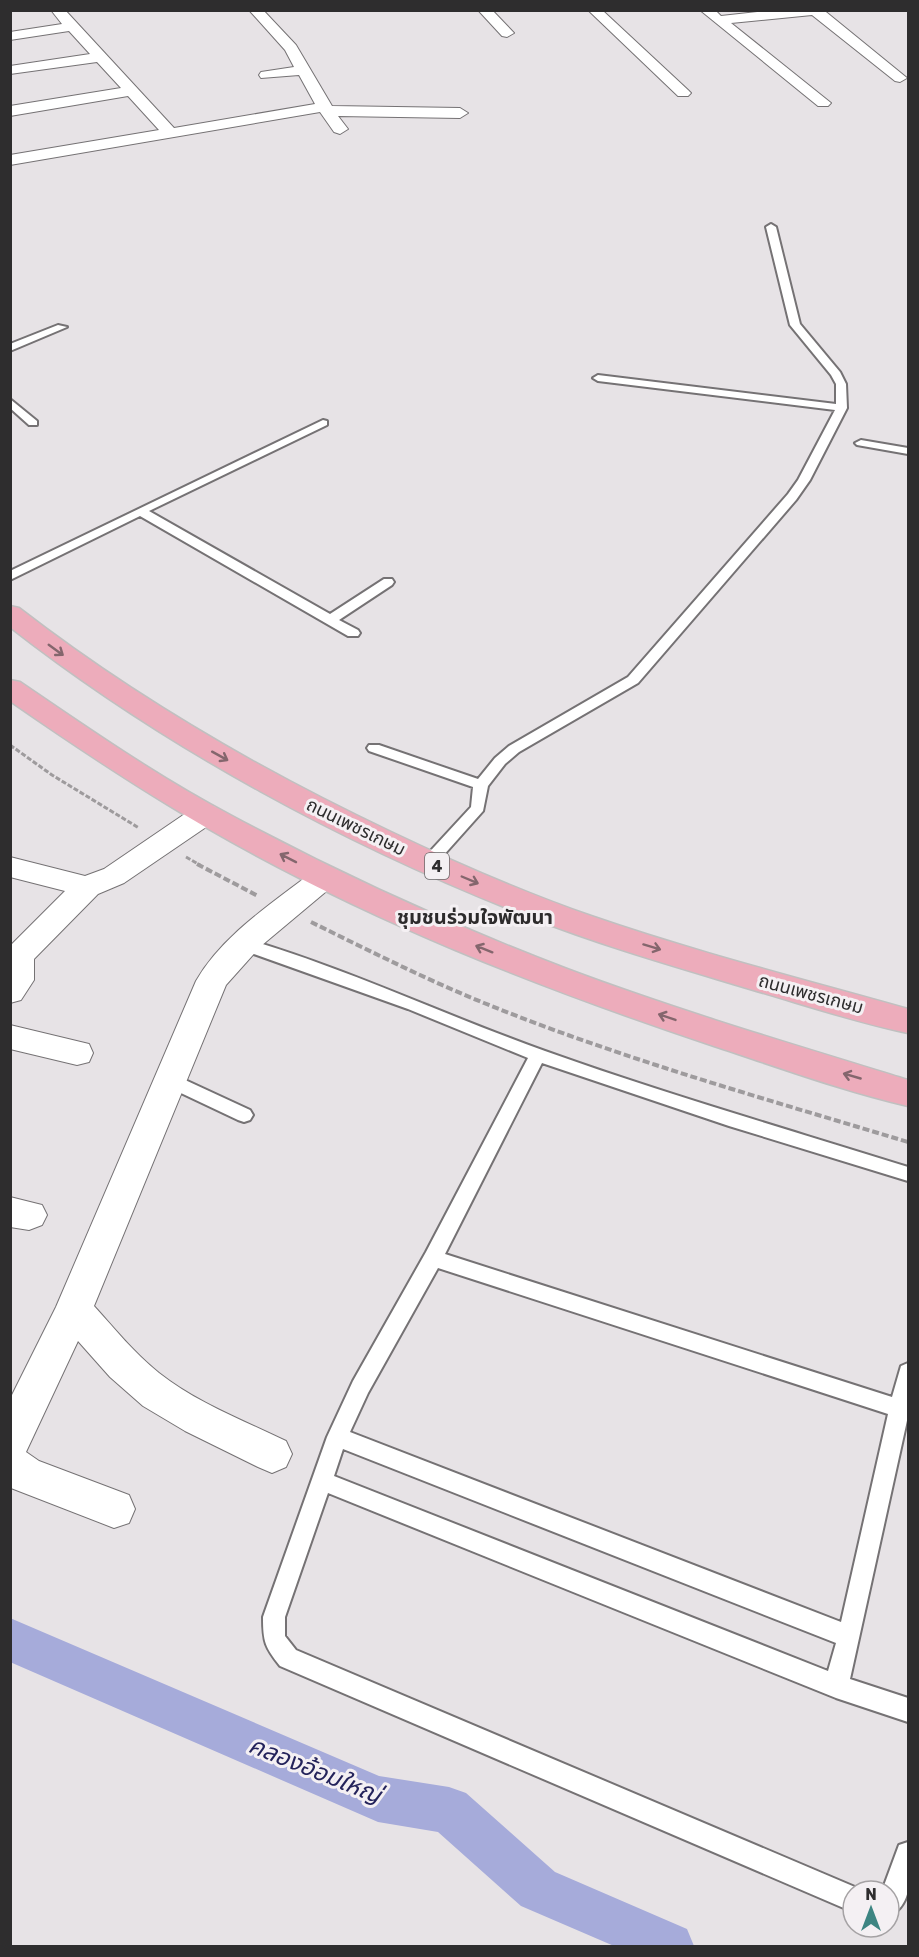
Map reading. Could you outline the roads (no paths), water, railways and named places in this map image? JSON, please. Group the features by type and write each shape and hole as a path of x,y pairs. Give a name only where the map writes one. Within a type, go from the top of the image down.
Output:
{"main road":[{"name":"ถนนเพชรเกษม","path":"10,614 108,687 189,738 276,787 428,863 614,936 763,981 909,1021"},
{"path":"10,688 131,770 205,814 325,877 424,924 602,994 799,1061 909,1093"}],"street":[{"path":"57,10 170,133"},
{"path":"255,10 291,48 325,109 340,129"},
{"path":"484,10 507,33"},
{"path":"594,10 684,93"},
{"path":"706,10 823,102"},
{"path":"718,20 821,10"},
{"path":"816,11 900,78"},
{"path":"10,36 71,27"},
{"path":"10,70 99,57"},
{"path":"266,75 304,70"},
{"path":"10,111 131,92"},
{"path":"10,160 325,109 460,113"},
{"path":"10,992 18,980 15,959 87,887 114,876 205,814"},
{"path":"10,867 87,887"},
{"path":"10,1442 74,1309 212,981 222,965 243,944 325,877"},
{"path":"10,1037 77,1053"},
{"path":"74,1309 103,1343 155,1393 272,1454"},
{"path":"10,1464 26,1475 114,1509"}],"lane":[{"path":"428,863 478,807 481,785 500,761 514,749 633,680 792,497 804,480 842,408 841,384 795,325 771,227"},
{"path":"10,348 62,327"},
{"path":"598,378 842,408"},
{"path":"10,402 33,423"},
{"path":"10,576 324,423"},
{"path":"861,442 909,451"},
{"path":"140,511 353,633"},
{"path":"332,619 388,582"},
{"path":"374,748 481,785"},
{"path":"243,944 414,1005 538,1055 735,1121 909,1174"},
{"path":"538,1055 433,1258 360,1387 337,1437 274,1617 274,1640 288,1658 841,1894"},
{"path":"170,1080 244,1115"},
{"path":"433,1258 899,1408"},
{"path":"836,1686 909,1372"},
{"path":"337,1437 849,1637"},
{"path":"322,1480 836,1686 909,1710"},
{"path":"900,1879 909,1854"}],"waterway":[{"name":"คลองอ้อมใหญ่","path":"10,1640 378,1799 449,1810 538,1889 670,1946"}],"district":[{"name":"ชุมชนร่วมใจพัฒนา","path":"475,917"}]}
